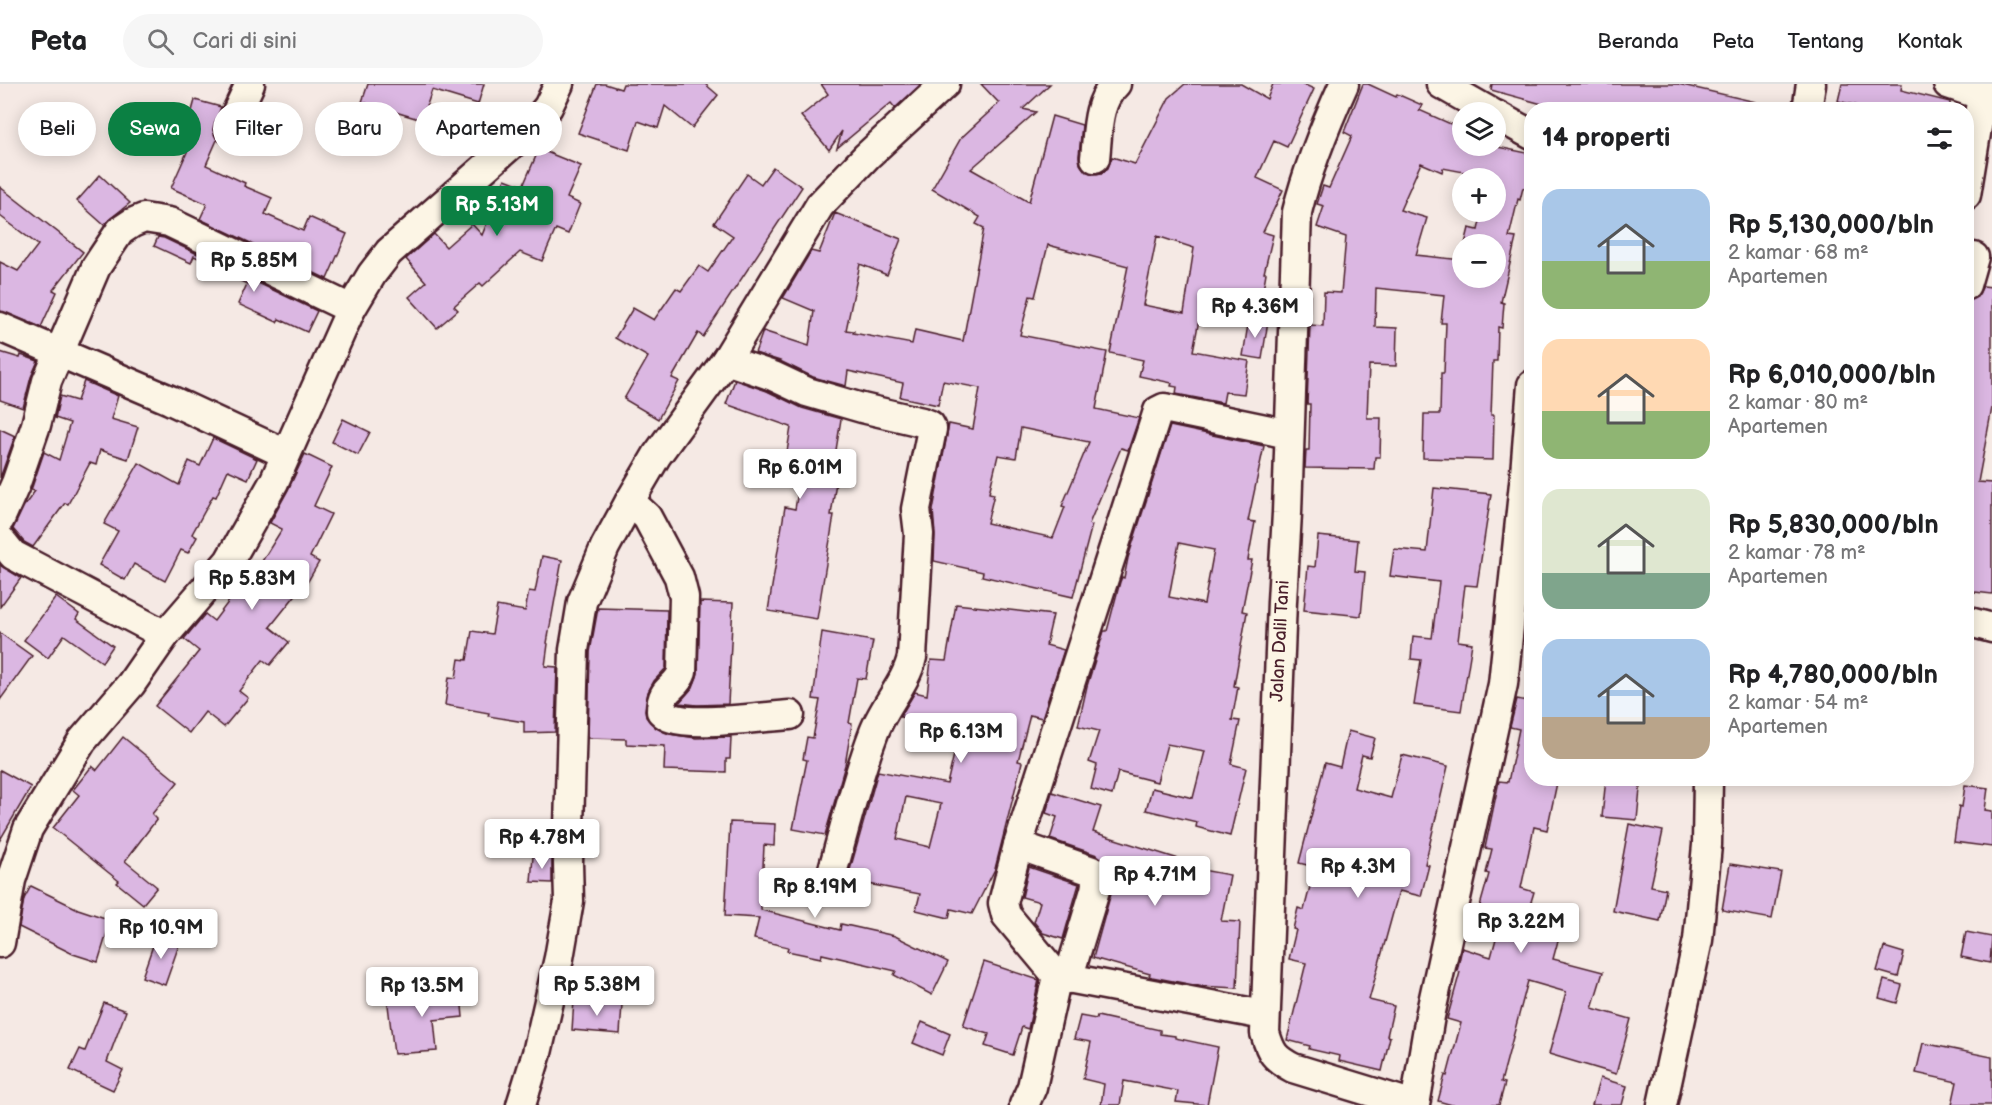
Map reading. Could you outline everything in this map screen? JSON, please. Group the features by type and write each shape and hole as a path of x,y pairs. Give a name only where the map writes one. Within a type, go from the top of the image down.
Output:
{"street":[{"path":"242,102 250,84"},
{"path":"0,943 11,880 28,828 82,741 131,684 165,635 230,561 274,482 351,309 381,263 530,128 548,107 559,84"},
{"path":"521,1105 547,1011 569,901 574,650 582,602 605,547 657,455 726,360 820,205 867,156 945,84"},
{"path":"1095,158 1102,107 1108,91 1116,84"},
{"name":"Jalan Dalil Tani","path":"1344,84 1309,167 1297,212 1287,513 1264,1033 1270,1050 1278,1061 1293,1068 1330,1094 1414,1105"},
{"path":"1441,84 1472,102"},
{"path":"1808,102 1811,84"},
{"path":"1948,84 1986,93 1974,154"},
{"path":"1506,121 1524,131"},
{"path":"1,512 16,483 36,425 47,381 96,267 120,231 132,223 144,218 169,222 351,309"},
{"path":"0,327 286,453"},
{"path":"726,360 773,376 807,392 922,422 930,425 932,429 916,509 919,534 915,622 910,666 873,734 832,873"},
{"path":"1264,1015 1063,978 1010,920 1003,909 1018,845 1158,411 1164,408 1289,434"},
{"path":"630,501 647,517 679,577 684,597 682,672 680,678 661,699 661,711 666,716 675,719 707,720 790,715"},
{"path":"1414,1105 1430,1016 1503,684 1524,523"},
{"path":"0,539 13,555 165,635"},
{"path":"1974,623 1992,628"},
{"path":"1662,1105 1698,940 1707,845 1708,786"},
{"path":"1018,845 1092,871 1097,878 1095,890 1063,978 1032,1087 1024,1105"}],"building":[{"path":"368,84 484,84 479,102 432,90 428,102 415,102 415,118 403,114 403,102 362,102"},
{"path":"597,84 621,89 623,84 705,84 718,95 692,128 665,106 658,128 638,121 629,150 578,133"},
{"path":"821,84 921,84 895,108 891,103 837,148 842,131 829,150 801,116 828,94"},
{"path":"981,84 1050,84 1023,109 1036,112 971,169 1029,202 1052,116 1082,125 1080,164 1085,171 1094,174 1102,173 1108,168 1112,157 1135,164 1169,98 1185,84 1241,84 1267,99 1273,84 1303,84 1314,89 1287,147 1274,141 1257,178 1283,190 1263,232 1273,235 1264,273 1266,273 1261,302 1204,294 1193,351 1249,361 1244,394 1225,392 1223,403 1176,394 1177,387 1171,386 1172,383 1139,376 1143,360 1110,353 1128,266 1048,245 1035,297 1030,296 1020,335 1107,352 1096,409 1139,418 1128,450 1121,448 1089,524 1092,525 1073,597 982,576 983,572 934,561 933,510 949,424 973,429 980,388 943,381 938,405 900,397 903,383 848,371 846,386 813,377 780,361 755,353 763,331 809,346 814,311 783,298 811,251 819,253 835,213 901,239 887,275 860,264 846,330 912,344 915,330 963,341 984,228 976,224 980,217 932,189 961,138 999,103","holes":["1157,236 1194,248 1184,313 1143,305","1021,428 1089,442 1062,506 1065,507 1053,538 987,523 994,494 989,493 998,455 1016,458"]},
{"path":"1363,84 1368,84 1396,97 1397,94 1422,105 1419,110 1452,125 1452,156 1506,156 1506,149 1524,152 1524,188 1520,200 1518,199 1509,237 1516,238 1506,281 1506,234 1468,234 1469,228 1478,230 1480,222 1506,222 1506,168 1443,168 1442,172 1421,163 1400,210 1427,218 1416,255 1452,259 1452,288 1504,288 1501,302 1504,303 1502,328 1498,327 1497,361 1493,361 1491,415 1494,415 1493,460 1423,458 1424,414 1440,414 1446,323 1441,323 1444,295 1376,288 1375,327 1397,328 1396,366 1369,365 1367,418 1381,418 1380,457 1375,457 1374,469 1305,468 1306,450 1309,450 1310,404 1307,404 1310,325 1323,326 1324,292 1341,293 1346,237 1317,227 1324,206 1317,204 1323,186 1329,188 1352,136 1344,132"},
{"path":"1492,84 1678,84 1756,102 1535,102 1491,90"},
{"path":"1842,84 1902,84 1901,90 1950,102 1842,102 1838,101"},
{"path":"195,100 213,105 213,149 206,165 272,198 265,214 303,231 309,217 347,234 327,279 200,219 207,204 171,188 185,156 201,156 201,102 194,102"},
{"path":"536,156 556,156 581,166 567,198 580,204 568,234 556,229 542,261 520,252 483,286 480,283 454,306 458,310 437,328 409,297 426,282 406,259 434,234 446,247 472,224 482,235 505,179 523,186"},
{"path":"773,167 802,187 703,337 698,333 672,378 679,381 658,419 624,399 648,357 615,338 633,308 654,320 676,288 681,291 699,266 708,272 733,236 714,223 747,174 761,184"},
{"path":"100,175 130,203 104,225 77,201"},
{"path":"0,187 83,252 53,290 57,292 41,327 0,311 0,262 18,271 38,245 0,216"},
{"path":"158,237 317,311 307,332 279,319 277,322 238,304 247,284 226,274 228,271 194,256 191,263 154,246"},
{"path":"1983,286 1992,287 1992,408 1978,482 1992,483 1992,594 1974,592 1974,298"},
{"path":"1249,318 1268,321 1262,359 1243,356"},
{"path":"0,352 20,358 21,355 38,361 31,377 23,408 0,400"},
{"path":"735,380 767,391 802,408 841,419 831,481 836,482 831,515 834,515 817,619 768,611 785,507 795,509 804,455 787,452 791,427 726,404"},
{"path":"84,381 118,396 111,419 138,427 128,459 100,450 96,465 90,463 68,504 65,503 33,547 24,542 13,529 24,506 35,491 31,490 44,452 59,460 70,423 55,418 60,396 77,401"},
{"path":"343,419 370,432 358,455 332,442"},
{"path":"1170,426 1264,446 1248,521 1255,522 1248,560 1252,560 1242,611 1247,612 1234,686 1238,687 1232,720 1240,721 1231,764 1246,768 1230,836 1196,827 1197,822 1146,810 1152,788 1193,798 1205,751 1167,744 1157,782 1118,772 1112,795 1091,789 1097,765 1089,762 1099,731 1078,726 1087,686 1104,631 1107,631 1120,582 1122,577 1124,578 1128,558","holes":["1179,543 1214,550 1204,604 1169,597"]},
{"path":"0,429 15,436 0,478"},
{"path":"213,438 257,459 248,479 228,470 216,497 213,496 192,534 197,537 188,553 181,550 165,581 134,564 125,580 99,565 118,531 104,524 139,463 179,485 189,461 200,466"},
{"path":"305,454 332,467 314,506 331,514 310,557 319,562 304,588 302,587 270,627 289,642 270,665 263,660 239,691 248,698 224,727 205,712 189,733 155,706 199,651 184,639 205,614 214,621 253,569 256,571 282,529 270,523"},
{"path":"1434,488 1491,494 1477,586 1465,585 1458,641 1472,643 1461,711 1414,705 1421,660 1411,659 1413,636 1432,638 1439,582 1390,576 1394,549 1427,552"},
{"path":"1318,536 1358,540 1355,571 1365,572 1361,616 1304,610 1308,566 1315,567"},
{"path":"542,556 562,560 545,666 557,667 555,732 524,733 524,722 445,705 449,677 456,678 459,659 467,660 472,631 492,634 497,606 525,611 529,591 535,592"},
{"path":"0,565 21,578 0,607"},
{"path":"56,597 79,614 76,619 113,646 102,662 64,635 48,658 24,640"},
{"path":"700,602 733,603 728,704 679,703 693,687 698,673"},
{"path":"956,604 1053,615 1046,645 1064,650 1042,718 1030,715 1018,761 1022,762 995,869 972,914 951,909 949,918 916,910 920,894 868,884 867,892 840,887 848,877 878,771 947,784 960,729 900,717 915,692 927,695 931,660 946,661","holes":["906,797 941,804 930,847 897,839"]},
{"path":"598,608 667,610 666,668 648,692 646,717 656,728 669,734 696,738 731,737 730,759 726,759 726,772 664,770 665,746 626,744 626,739 588,738 590,652"},
{"path":"822,632 873,641 866,679 857,678 845,765 825,835 793,829 807,760 803,759 807,737 813,738 820,700 813,699"},
{"path":"0,633 32,656 0,700"},
{"path":"1517,699 1524,700 1524,786 1556,786 1547,830 1534,827 1521,888 1534,892 1523,928 1559,937 1553,959 1603,972 1592,1008 1631,1019 1616,1074 1549,1054 1566,992 1528,981 1501,1082 1505,1083 1499,1105 1452,1105 1438,1101 1461,1023 1447,1019 1460,972 1457,971 1462,948 1491,957 1503,913 1480,906 1489,874 1486,873 1492,849 1485,848 1499,781 1508,782 1519,729 1510,727"},
{"path":"1348,731 1375,738 1370,757 1362,755 1354,788 1391,798 1402,755 1448,766 1425,864 1429,865 1421,896 1399,891 1369,1000 1394,1006 1382,1071 1339,1061 1340,1056 1309,1049 1310,1046 1287,1040 1306,963 1289,959 1296,930 1293,929 1298,908 1304,910 1315,867 1299,863 1325,763 1340,767"},
{"path":"123,737 178,782 152,814 157,819 125,861 157,887 143,904 117,883 119,881 53,828 79,795 73,790 92,766 97,770"},
{"path":"0,770 31,787 0,840"},
{"path":"1605,786 1640,786 1637,820 1602,817"},
{"path":"1965,786 1988,788 1985,810 1992,811 1992,847 1954,842 1959,806 1962,807"},
{"path":"1052,792 1101,807 1093,832 1182,860 1180,866 1230,875 1221,921 1240,922 1237,988 1199,986 1152,977 1149,976 1150,974 1093,958 1111,893 1113,880 1111,869 1097,855 1050,839 1057,817 1046,813"},
{"path":"730,822 775,824 774,846 764,845 761,910 840,930 841,924 895,936 948,962 932,995 894,975 896,971 822,954 821,958 787,951 788,947 754,939 759,918 725,916"},
{"path":"1629,824 1663,831 1651,886 1666,889 1660,921 1613,911"},
{"path":"533,856 552,858 552,883 531,882"},
{"path":"1730,864 1781,872 1772,919 1722,910"},
{"path":"1029,867 1079,884 1063,939 1043,933 1034,922 1040,902 1022,897"},
{"path":"31,886 78,909 111,920 98,962 73,954 19,927 24,899"},
{"path":"1966,932 1992,937 1990,963 1961,957"},
{"path":"157,934 180,942 165,985 142,977"},
{"path":"1884,947 1904,953 1898,977 1877,971"},
{"path":"984,962 1039,980 1028,1029 1022,1027 1013,1055 985,1046 989,1034 963,1026"},
{"path":"1884,980 1902,985 1897,1003 1879,998"},
{"path":"460,983 463,1017 434,1020 437,1051 394,1054 387,997 439,992 439,985"},
{"path":"574,1000 622,1004 620,1034 572,1030"},
{"path":"104,1003 126,1011 107,1062 123,1070 113,1090 70,1070 80,1049 85,1051"},
{"path":"1080,1016 1096,1019 1097,1016 1160,1030 1160,1034 1218,1047 1207,1105 1176,1102 1178,1091 1124,1081 1120,1105 1101,1105 1104,1084 1083,1079 1091,1042 1074,1039"},
{"path":"922,1022 950,1034 942,1055 913,1043"},
{"path":"1923,1043 1992,1057 1992,1105 1952,1105 1957,1082 1916,1073"},
{"path":"1600,1078 1627,1086 1622,1105 1592,1105"}]}
